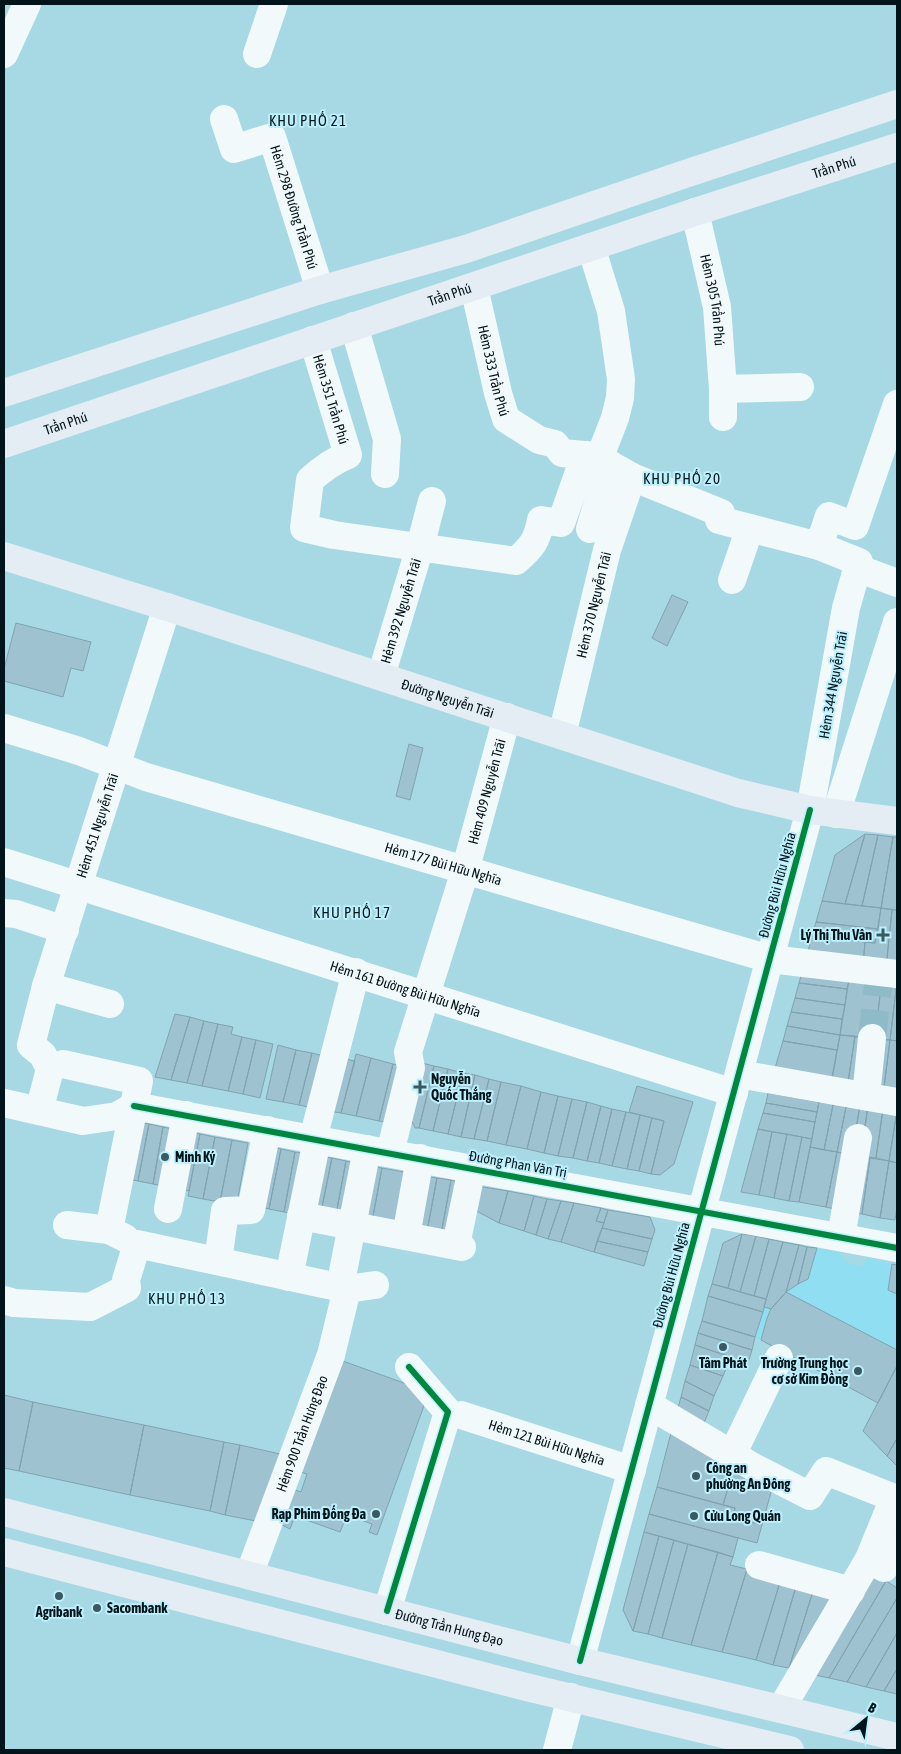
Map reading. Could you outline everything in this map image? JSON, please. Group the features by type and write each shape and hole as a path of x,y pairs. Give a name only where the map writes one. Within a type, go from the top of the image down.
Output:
{"main road":[{"path":"4,393 320,290 466,249 897,104"},
{"name":"Trần Phú","path":"4,444 695,212 897,147"},
{"path":"577,211 591,247"},
{"name":"Đường Nguyễn Trãi","path":"4,556 730,790 823,812 897,821"},
{"name":"Đường Trần Hưng Đạo","path":"4,1512 580,1661 897,1737"},
{"path":"4,1552 571,1698 790,1750"},
{"path":"571,1698 580,1661"}],"street":[{"path":"4,54 27,4"},
{"path":"257,54 274,4"},
{"name":"Hẻm 298 Đường Trần Phú","path":"224,119 234,150 272,137 320,290"},
{"name":"Hẻm 305 Trần Phú","path":"695,212 717,307 723,389 723,417"},
{"path":"590,529 600,462 618,404 620,379 611,311 591,247"},
{"name":"Hẻm 333 Trần Phú","path":"474,287 506,419 539,440 600,462 721,513 719,520 750,528"},
{"path":"354,326 387,439 385,474"},
{"name":"Hẻm 351 Trần Phú","path":"304,528 310,480 321,469 335,460 348,455 313,340"},
{"path":"723,389 800,387"},
{"path":"821,539 829,516 855,526 897,404"},
{"path":"600,462 625,420"},
{"path":"527,450 551,456 600,462"},
{"name":"Hẻm 392 Nguyễn Trãi","path":"304,528 334,535 516,561 531,549 538,537 541,520 562,523 600,462"},
{"name":"Hẻm 370 Nguyễn Trãi","path":"562,735 607,550 600,462"},
{"name":"Hẻm 392 Nguyễn Trãi","path":"380,676 420,547 432,501"},
{"path":"794,521 858,565 897,583"},
{"path":"732,580 750,528 821,539"},
{"name":"Hẻm 344 Nguyễn Trãi","path":"823,812 846,608 858,565"},
{"name":"Hẻm 451 Nguyễn Trãi","path":"39,1111 50,1069 43,1055 31,1045 46,986 167,607"},
{"path":"823,812 897,622"},
{"name":"Hẻm 409 Nguyễn Trãi","path":"352,1226 411,1068 409,1050 465,871 507,718"},
{"name":"Hẻm 177 Bùi Hữu Nghĩa","path":"4,728 79,751 146,778 770,959 886,974"},
{"name":"Đường Bùi Hữu Nghĩa","path":"580,1661 770,959 823,812"},
{"name":"Hẻm 161 Đường Bùi Hữu Nghĩa","path":"4,862 426,995 736,1083 866,1096 897,1102"},
{"path":"4,913 16,914 65,930"},
{"path":"289,1276 315,1139 356,972"},
{"path":"46,986 110,1004"},
{"path":"866,1096 872,1038"},
{"path":"63,1064 139,1081 110,1230"},
{"path":"4,1103 83,1121 117,1116 134,1106"},
{"name":"Đường Phan Văn Trị","path":"134,1106 841,1237 896,1241"},
{"path":"168,1209 186,1116"},
{"path":"218,1262 225,1212 251,1210 267,1130"},
{"path":"841,1237 858,1138"},
{"path":"406,1236 420,1158"},
{"path":"301,1216 459,1246 472,1168"},
{"path":"66,1225 110,1230 137,1244 344,1288 375,1285"},
{"name":"Hẻm 900 Trần Hưng Đạo","path":"249,1575 331,1356 344,1288 352,1226"},
{"path":"4,1300 14,1303 90,1307 127,1288 126,1280 137,1244"},
{"path":"732,1455 779,1358"},
{"path":"387,1611 448,1412 409,1367"},
{"path":"649,1405 732,1455 810,1496 826,1471 894,1498 869,1560 781,1710"},
{"name":"Hẻm 121 Bùi Hữu Nghĩa","path":"461,1415 632,1470"},
{"path":"869,1560 884,1568 897,1545"},
{"path":"759,1566 851,1590"},
{"path":"558,1750 571,1698"}],"shaded area":[{"name":"Trường Trung học cơ sở Kim Đồng","path":"817,1248 841,1253 845,1262 861,1266 867,1258 892,1264 888,1289 897,1294 897,1466 863,1431 878,1403 755,1337 764,1307 771,1309 786,1292 808,1279"}],"building":[{"path":"672,595 688,602 667,646 652,638"},
{"path":"16,623 91,642 83,671 71,668 63,697 4,681 4,669"},
{"path":"409,744 423,748 410,800 396,796"},
{"path":"865,834 878,835 862,906 845,904"},
{"path":"865,834 845,904 822,901 835,855"},
{"path":"878,835 893,837 881,908 862,906"},
{"path":"893,837 897,837 897,910 881,908"},
{"path":"822,901 881,908 878,929 816,922"},
{"name":"Lý Thị Thu Vân","path":"881,908 892,910 886,968 863,965 865,942 875,943"},
{"path":"892,910 897,910 897,969 886,968"},
{"path":"816,922 878,929 875,943 812,936"},
{"path":"812,936 865,942 863,965 806,959"},
{"path":"803,969 850,974 847,989 799,983"},
{"path":"850,974 882,978 875,1039 840,1035"},
{"path":"882,978 897,982 890,1040 875,1039"},
{"path":"897,982 897,1041 890,1040"},
{"path":"799,983 847,989 845,1005 795,998"},
{"path":"795,998 845,1005 842,1019 791,1012"},
{"path":"791,1012 842,1019 840,1035 787,1026"},
{"path":"175,1014 190,1017 171,1080 155,1077"},
{"path":"190,1017 204,1021 187,1083 171,1080"},
{"path":"204,1021 218,1024 202,1086 187,1083"},
{"path":"218,1024 233,1027 231,1034 242,1037 228,1091 202,1086"},
{"path":"787,1026 840,1035 837,1050 783,1041"},
{"path":"840,1035 855,1036 847,1089 831,1086"},
{"path":"855,1036 870,1038 864,1092 847,1089"},
{"path":"242,1037 256,1040 243,1094 228,1091"},
{"path":"875,1039 890,1040 883,1095 868,1093"},
{"path":"256,1040 273,1044 260,1098 243,1094"},
{"path":"890,1040 897,1041 897,1098 883,1095"},
{"path":"783,1041 837,1050 832,1077 775,1068"},
{"path":"278,1045 296,1050 283,1102 266,1099"},
{"path":"296,1050 312,1053 299,1105 283,1102"},
{"path":"312,1053 332,1058 319,1109 299,1105"},
{"path":"356,1054 371,1058 356,1116 341,1113"},
{"path":"341,1058 355,1061 341,1113 322,1110"},
{"path":"371,1058 393,1064 379,1121 356,1116"},
{"name":"Nguyễn Quốc Thắng","path":"418,1062 434,1066 419,1128 415,1128 406,1109"},
{"path":"393,1064 406,1067 393,1123 379,1121"},
{"path":"434,1066 448,1069 433,1131 419,1128"},
{"path":"448,1069 463,1073 448,1134 433,1131"},
{"path":"463,1073 475,1075 461,1137 448,1134"},
{"path":"475,1075 489,1079 474,1139 461,1137"},
{"path":"489,1079 501,1082 487,1141 474,1139"},
{"path":"501,1082 521,1086 506,1145 487,1141"},
{"path":"521,1086 541,1092 527,1149 506,1145"},
{"path":"637,1086 693,1102 674,1164 660,1175 651,1174 664,1121 629,1112"},
{"path":"541,1092 558,1096 544,1153 527,1149"},
{"path":"821,1092 835,1095 824,1150 810,1147"},
{"path":"768,1093 819,1102 817,1112 766,1103"},
{"path":"835,1095 848,1097 837,1152 824,1150"},
{"path":"558,1096 572,1099 558,1156 544,1153"},
{"path":"848,1097 861,1099 852,1155 837,1152"},
{"path":"572,1099 587,1102 573,1158 558,1156"},
{"path":"869,1100 884,1103 876,1158 860,1156"},
{"path":"587,1102 601,1106 587,1161 573,1158"},
{"path":"766,1103 817,1112 815,1122 763,1113"},
{"path":"860,1105 868,1106 864,1135 855,1134"},
{"path":"601,1106 612,1109 599,1163 587,1161"},
{"path":"883,1108 897,1110 889,1161 876,1158"},
{"path":"612,1109 626,1112 612,1166 599,1163"},
{"path":"897,1111 897,1163 889,1161"},
{"path":"626,1112 640,1115 627,1169 612,1166"},
{"path":"763,1113 815,1122 812,1139 758,1129"},
{"path":"640,1115 652,1118 639,1171 627,1169"},
{"path":"652,1118 664,1121 651,1174 639,1171"},
{"path":"133,1121 149,1124 138,1181 123,1178"},
{"path":"149,1124 163,1127 153,1184 138,1181"},
{"name":"Minh Ký","path":"163,1127 178,1130 167,1187 153,1184"},
{"path":"758,1129 772,1132 759,1195 741,1192"},
{"path":"187,1131 200,1134 189,1191 176,1189"},
{"path":"772,1132 787,1134 774,1198 759,1195"},
{"path":"200,1134 215,1137 203,1199 188,1196"},
{"path":"787,1134 802,1137 789,1201 774,1198"},
{"path":"215,1137 232,1140 220,1202 203,1199"},
{"path":"802,1137 812,1139 799,1202 789,1201"},
{"path":"232,1140 248,1143 236,1209 220,1202"},
{"path":"266,1146 281,1149 269,1209 255,1206"},
{"path":"810,1147 837,1152 826,1207 799,1202"},
{"path":"281,1149 295,1152 284,1212 269,1209"},
{"path":"295,1152 310,1154 298,1215 284,1212"},
{"path":"837,1152 852,1155 843,1211 826,1207"},
{"path":"317,1156 332,1158 320,1217 305,1214"},
{"path":"860,1156 870,1158 862,1214 848,1212"},
{"path":"332,1158 346,1161 335,1220 320,1217"},
{"path":"870,1158 889,1161 880,1218 862,1214"},
{"path":"346,1161 362,1164 350,1223 335,1220"},
{"path":"889,1161 897,1163 897,1207 895,1220 880,1218"},
{"path":"366,1165 382,1168 371,1227 355,1224"},
{"path":"382,1168 415,1174 404,1234 371,1227"},
{"path":"419,1175 437,1178 426,1237 408,1234"},
{"path":"437,1178 451,1180 440,1240 426,1237"},
{"path":"451,1180 465,1183 453,1242 440,1240"},
{"path":"471,1185 508,1191 499,1223 467,1206"},
{"path":"508,1191 534,1196 524,1231 499,1223"},
{"path":"534,1196 547,1199 536,1235 524,1231"},
{"path":"547,1199 561,1201 548,1239 536,1235"},
{"path":"561,1201 574,1203 561,1242 548,1239"},
{"path":"574,1203 601,1208 596,1221 604,1223 594,1252 561,1242"},
{"path":"601,1208 608,1210 604,1223 596,1221"},
{"path":"608,1210 650,1217 655,1230 652,1239 602,1228"},
{"path":"602,1228 652,1239 648,1252 597,1241"},
{"path":"742,1234 728,1288 712,1284 723,1243"},
{"path":"742,1234 756,1236 740,1292 728,1288"},
{"path":"756,1236 769,1239 754,1296 740,1292"},
{"path":"769,1239 783,1242 766,1299 754,1296"},
{"path":"597,1241 648,1252 644,1266 594,1252"},
{"path":"783,1242 799,1245 786,1292 771,1309 764,1307"},
{"path":"799,1245 807,1247 798,1284 786,1292"},
{"path":"807,1247 817,1248 808,1279 798,1284"},
{"path":"892,1264 897,1265 897,1294 888,1290"},
{"path":"712,1284 766,1299 763,1312 708,1296"},
{"path":"786,1292 897,1350 897,1366 878,1403 761,1340 771,1309"},
{"path":"708,1296 763,1312 755,1337 702,1321"},
{"path":"702,1321 755,1337 752,1350 698,1333"},
{"name":"Tâm Phát","path":"698,1333 752,1350 748,1363 695,1345"},
{"path":"695,1345 731,1357 723,1376 690,1365"},
{"path":"340,1360 429,1392 377,1535 369,1532 372,1524 347,1515 340,1532 295,1516 290,1529 276,1522 290,1488 301,1492 307,1474 300,1472"},
{"path":"690,1365 723,1376 714,1396 685,1381"},
{"path":"897,1366 897,1441 887,1456 863,1431"},
{"path":"685,1381 714,1396 709,1411 681,1397"},
{"path":"4,1395 33,1402 19,1471 4,1468"},
{"path":"681,1397 709,1411 701,1430 676,1415"},
{"path":"33,1402 144,1425 130,1495 19,1471"},
{"path":"144,1425 224,1442 210,1511 130,1495"},
{"name":"Công an phường An Đông","path":"673,1425 736,1461 723,1505 657,1487"},
{"path":"897,1441 897,1466 887,1456"},
{"path":"224,1442 240,1445 225,1515 210,1511"},
{"path":"240,1445 280,1454 266,1523 225,1515"},
{"path":"735,1464 773,1485 762,1525 733,1517 735,1508 723,1505"},
{"name":"Cửu Long Quán","path":"657,1487 735,1508 733,1517 762,1525 757,1543 649,1514"},
{"path":"649,1514 738,1538 733,1557 644,1532"},
{"path":"644,1532 659,1536 633,1631 623,1610"},
{"path":"659,1536 674,1540 648,1634 633,1631"},
{"path":"674,1540 688,1544 662,1638 648,1634"},
{"path":"688,1544 718,1552 691,1645 662,1638"},
{"path":"718,1552 733,1557 730,1565 747,1569 722,1652 691,1645"},
{"path":"747,1569 781,1579 756,1660 722,1652"},
{"path":"870,1572 886,1581 829,1678 810,1674"},
{"path":"781,1579 797,1583 773,1665 756,1660"},
{"path":"886,1581 897,1588 897,1598 847,1682 829,1678"},
{"path":"797,1583 814,1588 789,1668 773,1665"},
{"path":"814,1588 841,1596 798,1671 789,1668"},
{"path":"897,1598 897,1633 866,1687 847,1682"},
{"path":"897,1633 897,1669 884,1691 866,1687"},
{"path":"897,1669 897,1694 884,1691"}],"tunnel":[{"path":"872,1038 879,977"}],"cycle path":[{"path":"580,1661 810,810"},
{"path":"134,1106 897,1248"},
{"path":"387,1611 448,1412 409,1367"}],"place":[{"name":"Lý Thị Thu Vân","path":"883,935"},
{"name":"Nguyễn Quốc Thắng","path":"420,1087"},
{"name":"Minh Ký","path":"165,1157"},
{"name":"Tâm Phát","path":"723,1347"},
{"name":"Trường Trung học cơ sở Kim Đồng","path":"858,1371"},
{"name":"Công an phường An Đông","path":"696,1476"},
{"name":"Rạp Phim Đống Đa","path":"376,1514"},
{"name":"Cửu Long Quán","path":"694,1516"},
{"name":"Agribank","path":"59,1596"},
{"name":"Sacombank","path":"97,1608"}],"district":[{"name":"KHU PHỐ 21","path":"308,121"},
{"name":"KHU PHỐ 20","path":"682,479"},
{"name":"KHU PHỐ 17","path":"352,913"},
{"name":"KHU PHỐ 13","path":"187,1299"}]}
